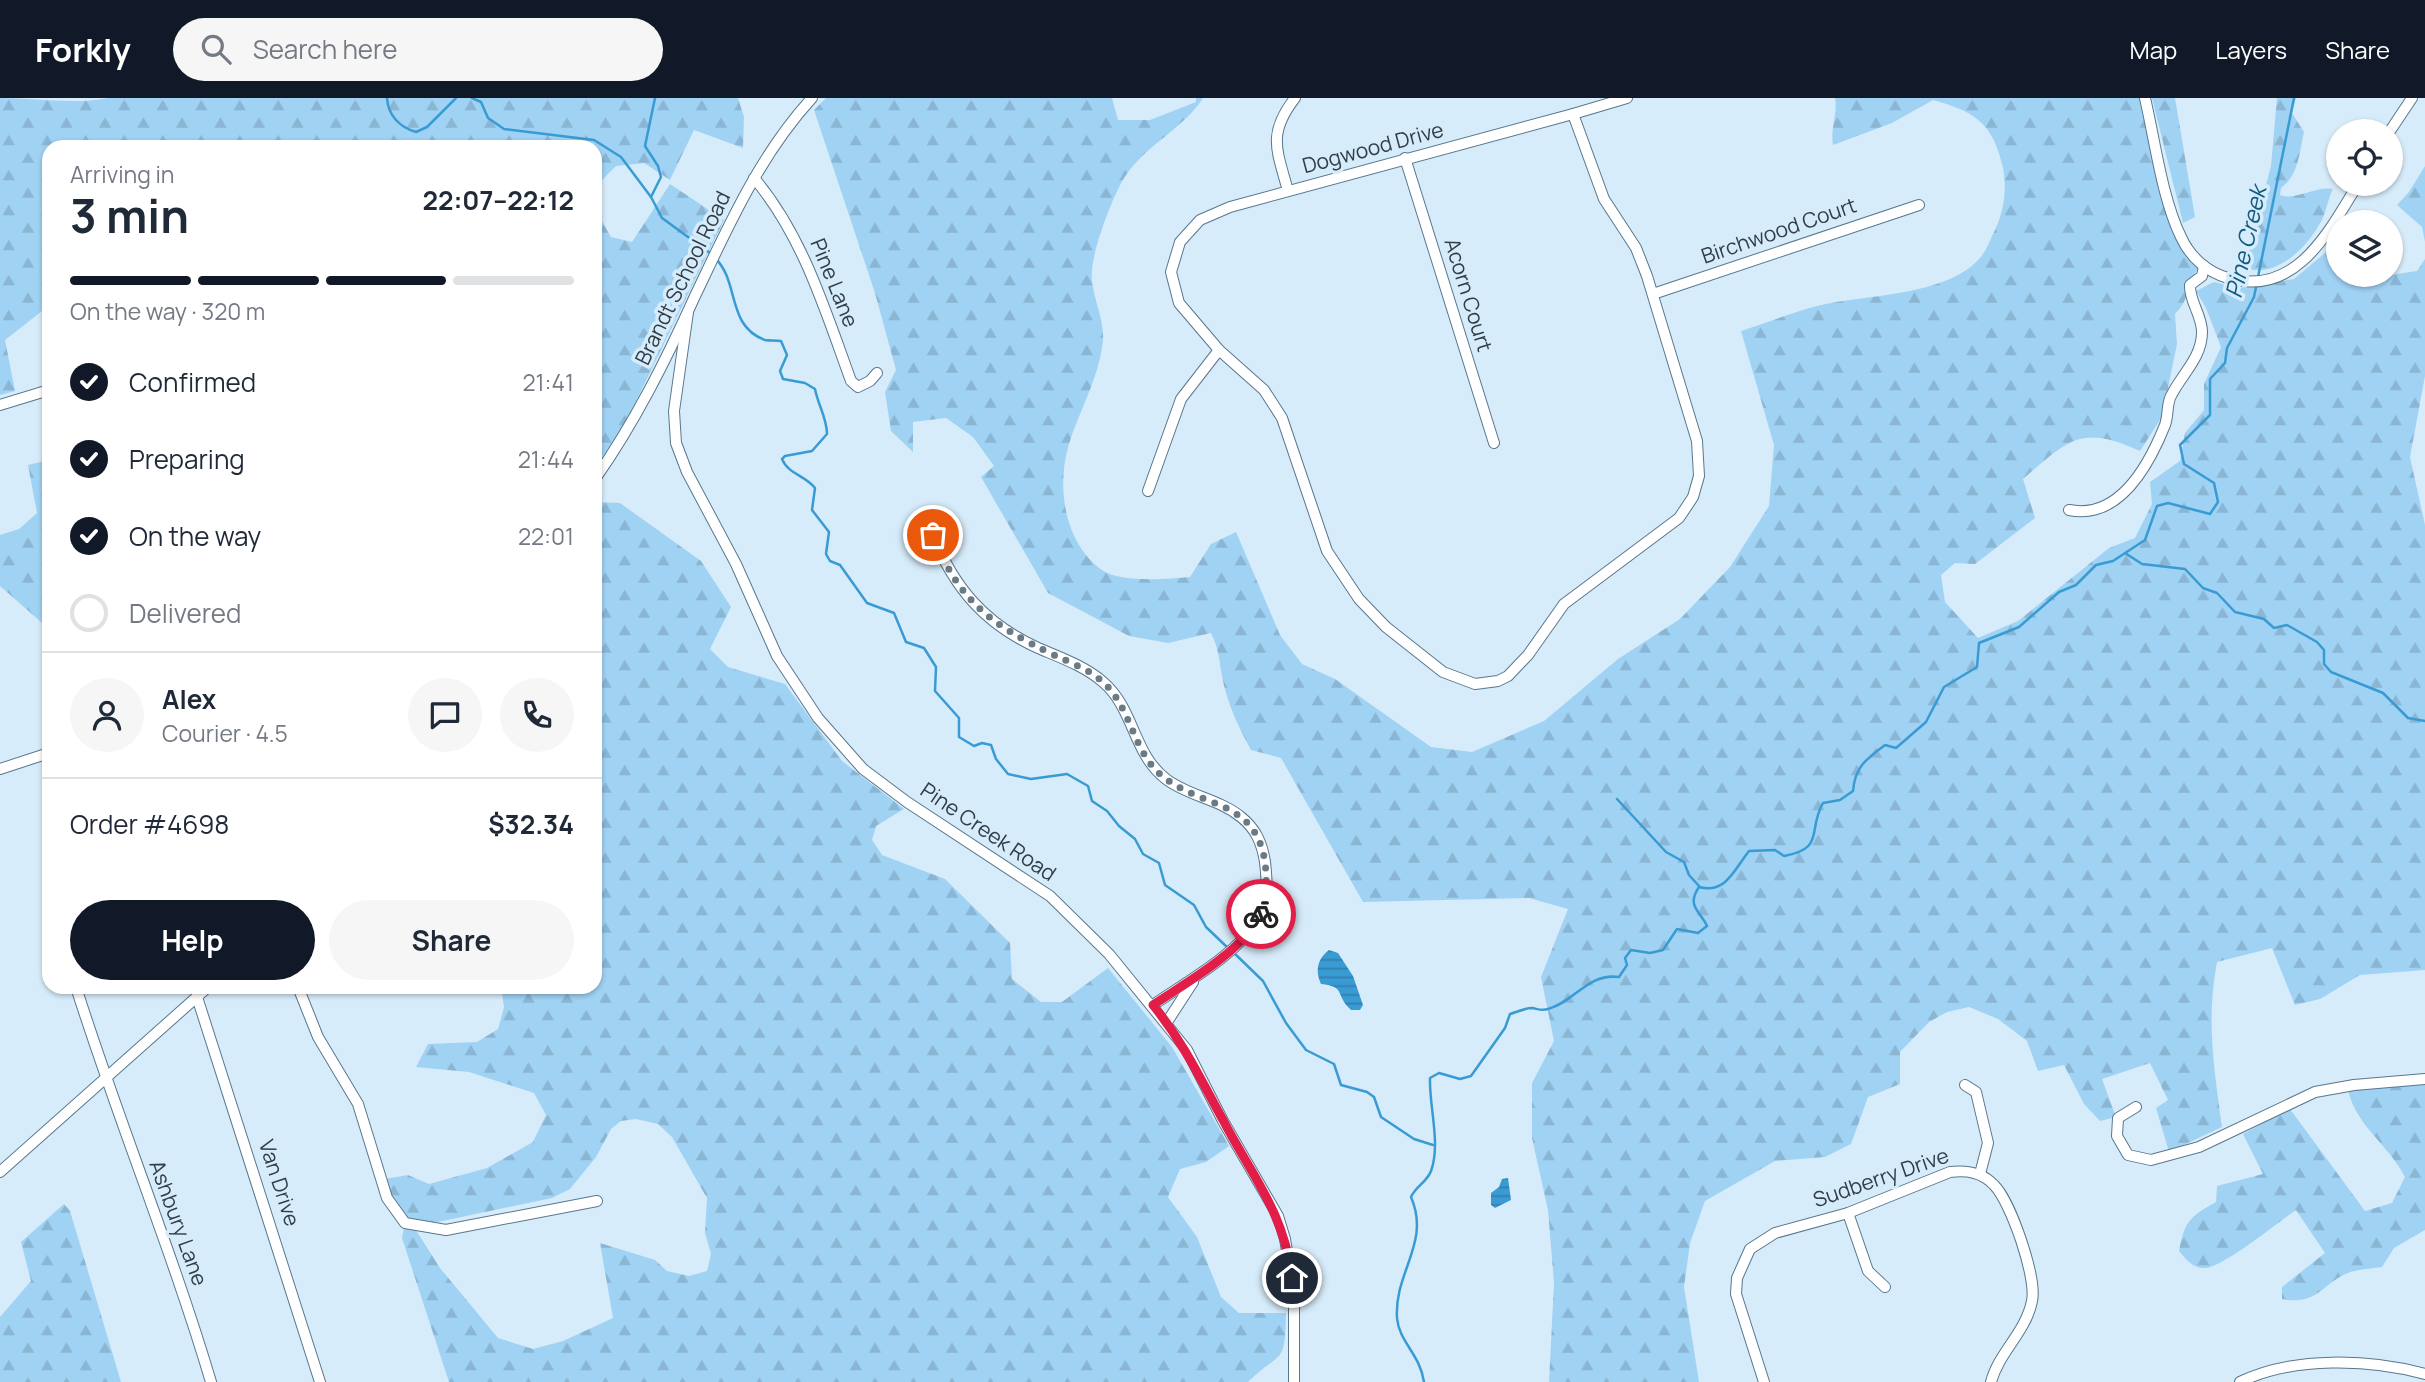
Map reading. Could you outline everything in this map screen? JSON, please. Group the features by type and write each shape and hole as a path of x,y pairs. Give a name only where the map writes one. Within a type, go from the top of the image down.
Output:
{"street":[{"name":"Brandt School Road","path":"602,469 624,437 754,178 785,130 811,98"},
{"path":"1288,191 1275,136 1279,121 1295,98"},
{"path":"1573,114 1627,98"},
{"path":"2145,98 2176,225 2186,246 2204,266 2224,277 2255,281 2290,271 2311,254 2350,196"},
{"path":"2398,119 2412,98"},
{"name":"Dogwood Drive","path":"1573,114 1595,181 1604,200 1636,248 1653,294 1698,448 1700,467 1693,497 1679,518 1563,604 1516,670 1488,684 1458,680 1443,672 1386,627 1345,583 1320,533 1282,418 1264,390 1219,350 1189,317 1174,289 1171,272 1180,242 1194,225 1214,214 1405,158 1573,114"},
{"name":"Acorn Court","path":"1405,158 1494,443"},
{"name":"Pine Lane","path":"754,178 779,208 795,238 851,381 858,387 870,381 877,373"},
{"name":"Birchwood Court","path":"1653,294 1919,205"},
{"path":"2069,510 2099,511 2118,499 2142,470 2169,412 2172,393 2199,351 2201,323 2190,293 2190,285 2202,276 2204,266"},
{"name":"Pine Creek Road","path":"688,312 674,411 680,458 708,506 789,677 825,727 863,769 907,803 1050,896 1109,954 1188,1050 1223,1121 1278,1216 1286,1240 1294,1293 1294,1382"},
{"path":"1148,491 1181,399 1219,350"},
{"path":"0,405 42,392"},
{"path":"933,535 948,569 975,607 1011,634 1104,682 1122,706 1142,750 1158,773 1169,781 1231,810 1257,834 1264,854 1266,890 1259,918 1193,982 1167,1022"},
{"path":"0,769 42,755"},
{"path":"1153,1005 1193,982"},
{"name":"Ashbury Lane","path":"78,994 105,1080 173,1262 211,1382"},
{"path":"0,1172 200,994"},
{"path":"301,994 318,1037 358,1104 387,1198 405,1223 446,1230 597,1201"},
{"name":"Van Drive","path":"197,997 320,1382"},
{"path":"2136,1107 2119,1118 2117,1136 2128,1155 2151,1160 2199,1147 2315,1092 2354,1085 2425,1079"},
{"path":"1965,1084 1976,1092 1988,1143 1980,1174"},
{"name":"Sudberry Drive","path":"1764,1382 1736,1294 1737,1278 1750,1250 1775,1233 1847,1213 1950,1172 1964,1170 1980,1174 1994,1185 2005,1200 2027,1263 2033,1298 2024,1324 1991,1382"},
{"path":"1847,1213 1868,1271 1885,1287"},
{"path":"2241,1382 2287,1369 2331,1363 2373,1362 2425,1374"}],"green space":[{"path":"0,98 68,101 108,98 738,98 744,117 743,148 694,130 670,180 644,163 616,166 602,180 602,140 42,140 42,311 5,340 15,391 0,395"},
{"path":"826,98 1112,98 1118,120 1150,120 1196,102 1196,98 1203,98 1184,121 1138,160 1128,172 1101,233 1092,281 1103,332 1101,353 1069,444 1063,478 1066,513 1071,529 1089,559 1102,570 1120,577 1144,579 1190,577 1211,544 1236,532 1280,635 1302,664 1335,679 1431,747 1472,752 1544,721 1618,659 1680,619 1730,567 1769,506 1774,445 1741,331 1817,306 1903,292 1946,281 1964,271 1985,251 1999,219 2005,182 1993,138 1979,120 1959,109 1933,100 1892,123 1833,145 1835,98 2140,98 2180,242 2198,268 2184,302 2175,314 2177,344 2162,417 2140,451 2103,438 2089,438 2064,446 2039,465 2023,479 2035,518 1975,564 1955,563 1941,575 1945,602 1978,638 2018,621 2109,548 2135,538 2152,504 2150,482 2180,461 2185,433 2204,410 2204,384 2221,347 2206,308 2196,291 2214,282 2239,288 2294,279 2326,252 2326,287 2403,287 2403,273 2417,271 2425,259 2425,376 2410,457 2425,525 2425,970 2360,975 2320,999 2295,1005 2272,948 2217,962 2212,1024 2222,1127 2169,1152 2156,1108 2168,1100 2150,1063 2102,1079 2116,1117 2100,1121 2084,1104 2064,1065 2038,1071 2027,1041 1998,1019 1969,1007 1947,1012 1929,1022 1900,1052 1900,1084 1868,1097 1851,1144 1825,1157 1775,1161 1705,1201 1690,1243 1684,1287 1699,1382 1549,1382 1554,1283 1548,1210 1532,1138 1532,1083 1554,1041 1541,977 1568,909 1529,898 1363,902 1281,758 1251,750 1230,705 1211,633 1168,643 1129,636 1048,593 981,477 994,466 973,437 946,418 913,422 913,452 891,431 885,392 896,370 875,293 814,110"},
{"path":"2152,98 2175,98 2195,217 2183,223"},
{"path":"2277,98 2296,98 2292,113 2304,132 2295,170 2281,188 2280,195 2293,196 2326,189 2326,196 2330,196 2313,235 2297,253 2267,269 2244,268 2271,166"},
{"path":"2425,166 2425,242 2422,227 2397,205 2409,192"},
{"path":"670,184 724,220 625,424 602,457 602,221 611,237 632,242"},
{"path":"42,462 42,623 0,586 0,535 19,529 37,513 28,465"},
{"path":"602,502 620,503 701,561 731,607 710,649 728,667 785,684 842,761 904,809 876,826 872,840 882,855 945,879 1010,943 1012,979 1041,1002 1062,1002 1108,968 1172,1047 1229,1146 1206,1162 1180,1169 1168,1197 1197,1237 1221,1297 1239,1313 1286,1313 1283,1350 1248,1382 449,1382 402,1238 405,1223 379,1180 408,1175 429,1184 487,1168 533,1142 546,1115 534,1093 469,1072 416,1067 428,1044 477,1042 498,1029 504,1007 502,994 602,994","holes":["636,1119 658,1124 672,1137 707,1198 705,1233 711,1254 707,1271 689,1276 667,1271 655,1260 600,1243 613,1318 563,1341 533,1349 498,1338 440,1268 414,1227 552,1198 570,1189 596,1157 611,1129 621,1121"]},
{"path":"2425,1084 2425,1230 2394,1248 2382,1267 2348,1273 2304,1299 2282,1299 2282,1287 2325,1253 2296,1210 2238,1252 2215,1265 2197,1267 2179,1251 2186,1226 2194,1216 2216,1202 2217,1186 2263,1174 2243,1134 2290,1109 2365,1211 2392,1203 2405,1177 2365,1125 2348,1090"},
{"path":"64,1204 70,1211 121,1382 0,1382 0,1317 31,1281 21,1242"}],"shaded area":[{"path":"1329,950 1338,953 1353,976 1363,1005 1360,1010 1351,1010 1337,989 1321,984 1318,965"},
{"path":"1508,1178 1511,1200 1495,1208 1491,1205 1491,1193 1499,1187 1502,1179"}],"waterway":[{"path":"387,98 396,120 416,132 427,127 456,98"},
{"path":"472,98 481,102 488,118 504,129 594,140"},
{"path":"655,98 645,146 658,166 661,177 651,197 662,218 710,253"},
{"name":"Pine Creek","path":"1424,1382 1397,1318 1401,1286 1417,1229 1411,1197 1429,1175 1434,1160 1435,1137 1430,1078 1439,1073 1460,1079 1471,1076 1505,1028 1510,1014 1529,1008 1548,1009 1598,979 1619,977 1627,965 1625,958 1631,950 1650,953 1663,950 1677,929 1698,933 1707,926 1694,904 1699,887 1708,888 1723,884 1749,851 1775,850 1784,856 1806,848 1811,843 1823,803 1840,800 1853,791 1856,776 1867,759 1885,745 1896,748 1926,722 1944,687 1977,667 1979,643 2019,627 2059,592 2076,585 2096,565 2113,561 2145,540 2157,506 2168,503 2210,514 2218,502 2214,483 2184,464 2180,445 2210,415 2210,379 2225,363 2227,348 2254,297 2294,98"},
{"path":"602,145 621,157 651,197"},
{"path":"715,258 728,279 744,325 765,340 781,341 787,355 780,371 783,379 805,383 815,389 826,422 827,434 812,451 785,456 782,459 788,468 815,488 812,510 829,532 826,554 830,561 840,565 867,603 894,613 906,642 924,648 936,667 935,691 959,718 959,737 974,746 982,743 991,745 996,759 1008,774 1031,779 1067,774 1088,786 1092,801 1107,811 1119,826 1135,839 1143,854 1159,863 1165,885 1194,905 1206,927 1228,948"},
{"path":"2125,553 2142,564 2185,569 2203,588 2217,593 2235,612 2264,619 2274,628 2287,625 2317,642 2324,650 2324,664 2331,672 2383,693 2408,718 2425,721"},
{"path":"1617,799 1666,852 1684,862 1689,875 1699,886"},
{"path":"1233,952 1263,981 1286,1023 1306,1050 1334,1064 1341,1085 1367,1092 1374,1097 1381,1117 1414,1139 1433,1145"}],"way so far":[{"path":"933,535 948,569 975,607 1011,634 1077,665 1104,682 1122,706 1135,737 1158,773 1169,781 1231,810 1250,824 1261,844 1265,868 1266,898 1261,914"}],"route":[{"path":"1261,914 1252,927 1193,982 1178,988 1153,1005 1188,1050 1223,1121 1278,1216 1286,1240 1292,1278"}]}
